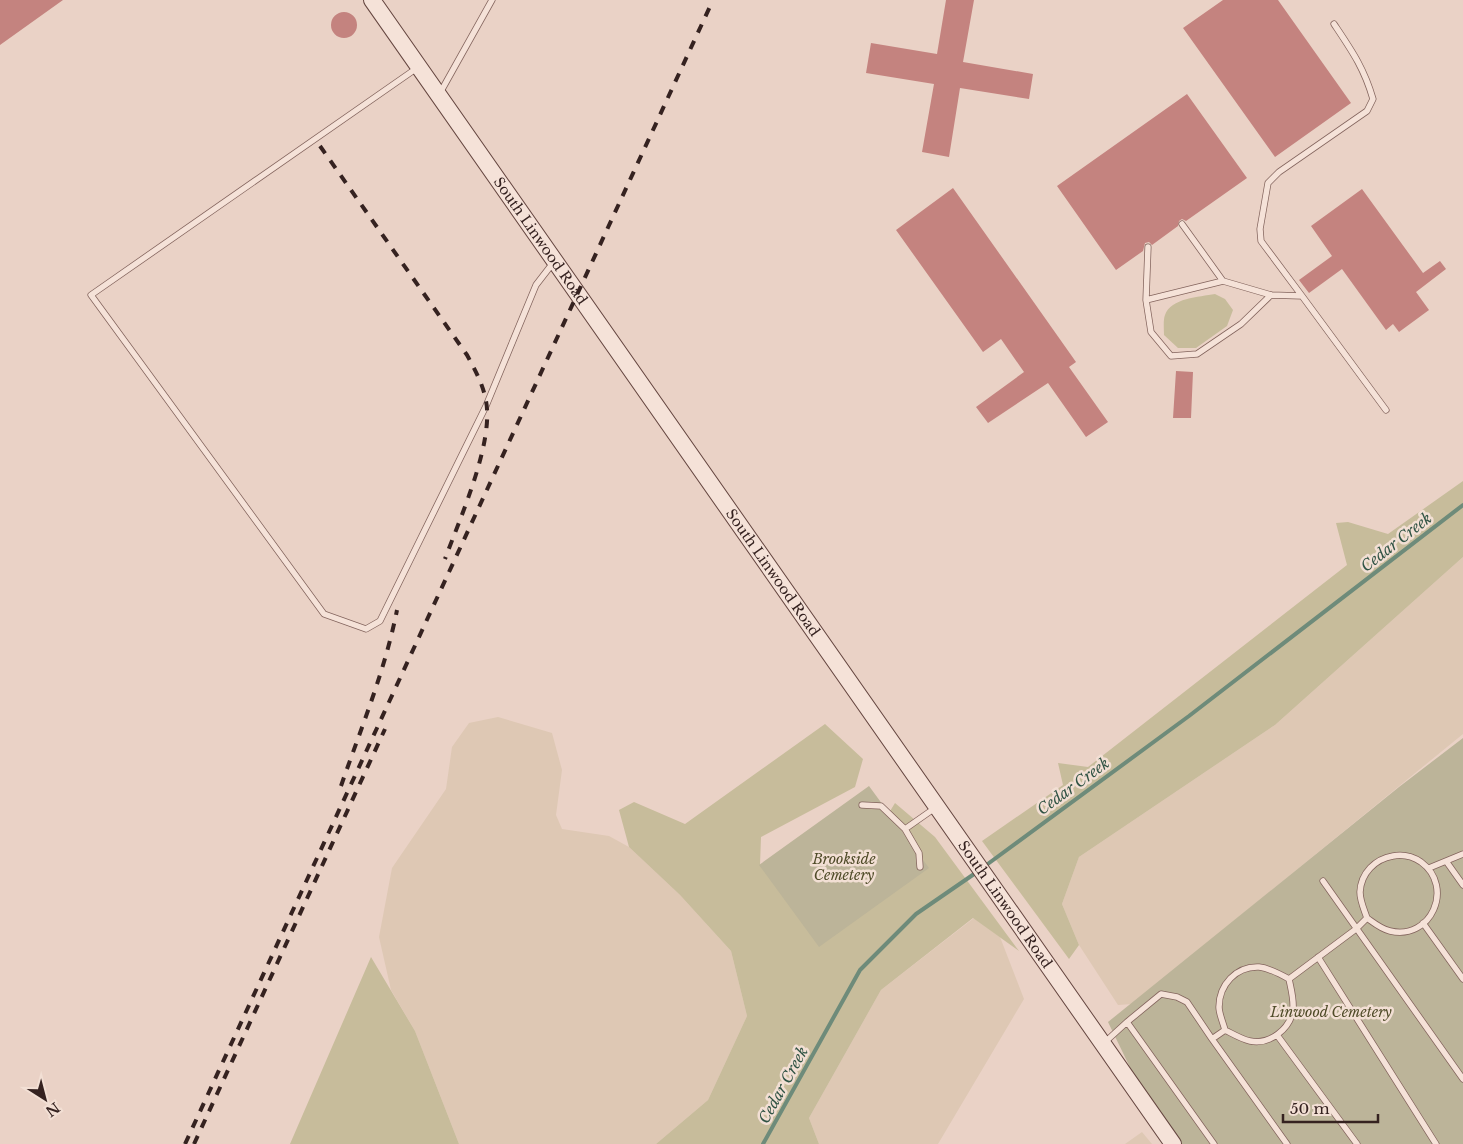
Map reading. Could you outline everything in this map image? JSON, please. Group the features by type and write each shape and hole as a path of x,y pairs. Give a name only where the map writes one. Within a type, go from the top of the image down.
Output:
{"main road":[{"name":"South Linwood Road","path":"372,0 1173,1144"}],"lane":[{"path":"439,95 492,0"},
{"path":"1334,24 1362,69 1373,99 1367,111 1279,172 1268,183 1260,229 1261,241 1386,410"},
{"path":"419,67 91,295 324,614 366,629 380,621 486,406 536,285 554,262"},
{"path":"1182,224 1223,281"},
{"path":"1148,247 1146,300 1150,332 1171,356 1197,354 1241,324 1272,295"},
{"path":"1146,300 1223,281 1272,295 1302,296"},
{"path":"862,805 881,806 905,829 919,853 920,866"},
{"path":"905,829 936,806"},
{"path":"1402,854 1415,857 1429,868 1436,879 1438,894 1436,907 1428,919 1418,928 1405,932 1391,931 1379,927 1367,918 1361,902 1360,891 1363,878 1373,864 1384,857 1402,854"},
{"path":"1429,868 1463,854"},
{"path":"1446,861 1463,885"},
{"path":"1323,881 1463,1080"},
{"path":"1289,978 1367,918"},
{"path":"1423,923 1463,979"},
{"path":"1318,957 1436,1144"},
{"path":"1261,967 1289,978 1293,998 1293,1011 1286,1026 1277,1035 1256,1042 1248,1041 1225,1030 1219,1009 1220,996 1230,977 1237,972 1249,968 1261,967"},
{"path":"1103,1044 1161,994 1177,997 1187,1002 1287,1144"},
{"path":"1127,1022 1214,1144"},
{"path":"1212,1039 1225,1030"},
{"path":"1277,1035 1357,1144"}],"shaded area":[{"path":"1463,557 1463,734 1132,1004 1118,1005 1079,945 1062,904 1079,857 1275,725"},
{"path":"498,717 552,733 562,770 556,815 562,829 609,836 629,847 680,895 731,951 747,1016 708,1100 656,1144 459,1144 415,1031 391,990 379,937 392,868 446,789 452,747 469,723"},
{"path":"974,918 1000,937 1024,999 938,1144 819,1144 809,1118 881,990"},
{"path":"1142,1132 1152,1144 1125,1144"}],"green space":[{"path":"1215,294 1225,299 1233,310 1227,326 1196,348 1178,348 1164,335 1164,317 1168,309 1186,299"},
{"path":"1463,481 1463,557 1275,725 1079,857 1062,904 1079,945 1069,959 982,841 1063,785 1058,763 1088,767 1347,565 1336,523 1348,522 1388,534"},
{"path":"825,724 863,759 855,787 761,837 760,865 884,821 895,803 935,837 1019,951 973,918 881,990 809,1118 819,1144 656,1144 708,1100 747,1016 731,951 680,895 629,847 619,810 634,802 685,824"},
{"name":"Linwood Cemetery","path":"1463,738 1463,1144 1173,1144 1156,1121 1108,1022 1399,787"},
{"name":"Brookside Cemetery","path":"869,786 929,868 819,947 759,865"},
{"path":"371,957 415,1031 459,1144 290,1144"}],"building":[{"path":"0,0 63,0 0,45"},
{"path":"946,0 974,0 963,62 1033,74 1029,99 960,88 949,157 922,152 934,84 866,73 871,43 937,54"},
{"path":"1223,0 1278,0 1351,103 1275,157 1183,28"},
{"path":"344,12 353,16 357,25 353,34 344,38 335,34 331,25 335,16"},
{"path":"1187,94 1247,178 1186,221 1182,219 1179,221 1178,226 1152,245 1149,242 1145,243 1143,251 1116,270 1057,186"},
{"path":"953,188 1076,362 1069,367 1108,422 1086,437 1048,383 988,423 976,407 1024,372 1001,339 983,352 896,230"},
{"path":"1362,189 1423,273 1440,261 1446,269 1416,292 1429,310 1399,332 1393,324 1386,330 1342,269 1309,293 1299,280 1332,256 1311,226"},
{"path":"1176,371 1193,372 1191,418 1173,418"}],"waterway":[{"name":"Cedar Creek","path":"985,866 1189,716 1463,505"},
{"name":"Cedar Creek","path":"763,1144 860,970 916,914 977,872"}],"railway":[{"path":"185,1144 713,0"},
{"path":"320,146 467,355 483,389 487,418 485,438 467,502 445,559"},
{"path":"341,786 379,677 397,610"},
{"path":"194,1144 385,729"}]}
